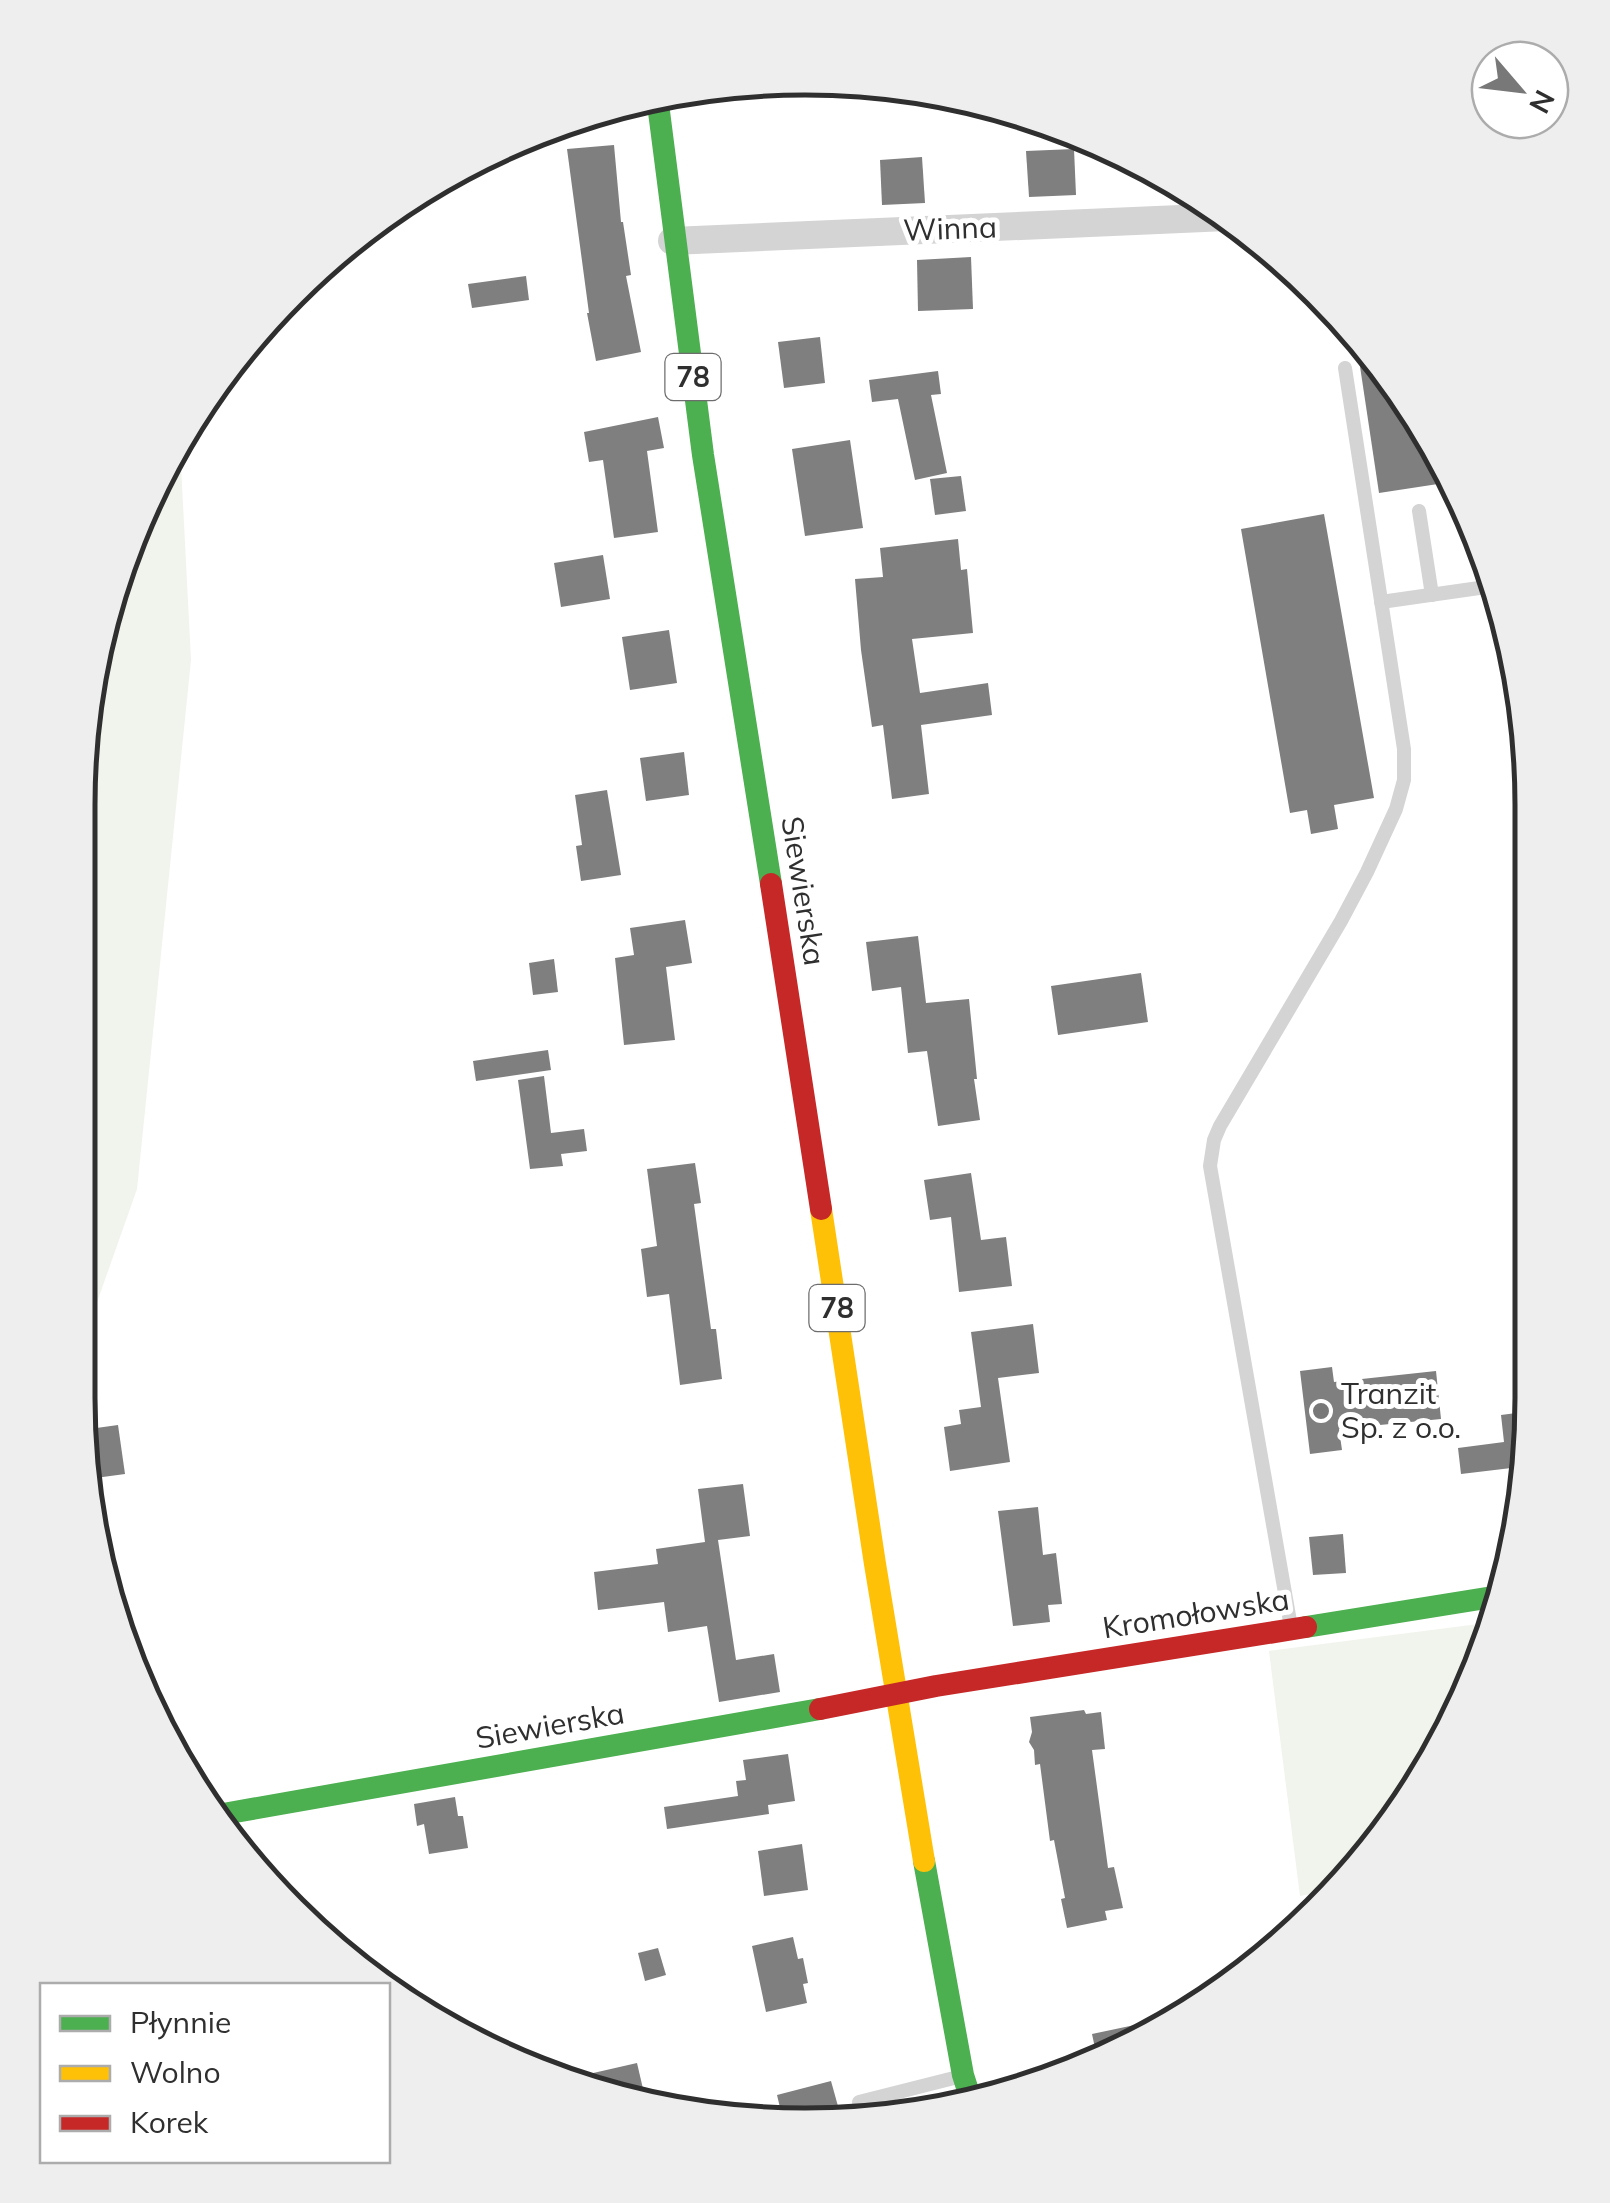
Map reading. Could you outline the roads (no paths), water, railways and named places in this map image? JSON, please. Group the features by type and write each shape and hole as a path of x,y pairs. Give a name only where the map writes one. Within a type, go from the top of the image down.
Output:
{"main road":[{"name":"Siewierska","path":"659,111 672,241 932,1914 967,2089"},
{"name":"Kromołowska","path":"898,1695 956,1682 1486,1598"},
{"name":"Siewierska","path":"230,1813 898,1695"}],"street":[{"name":"Winna","path":"672,241 1203,218"}],"lane":[{"path":"1291,1629 1210,1166 1220,1126 1341,921 1396,808 1404,780 1345,368"},
{"path":"1419,512 1432,595"},
{"path":"1381,602 1480,588"},
{"path":"859,2102 963,2075"}],"place":[{"name":"Tranzit Sp. z o.o.","path":"1321,1411"}]}
